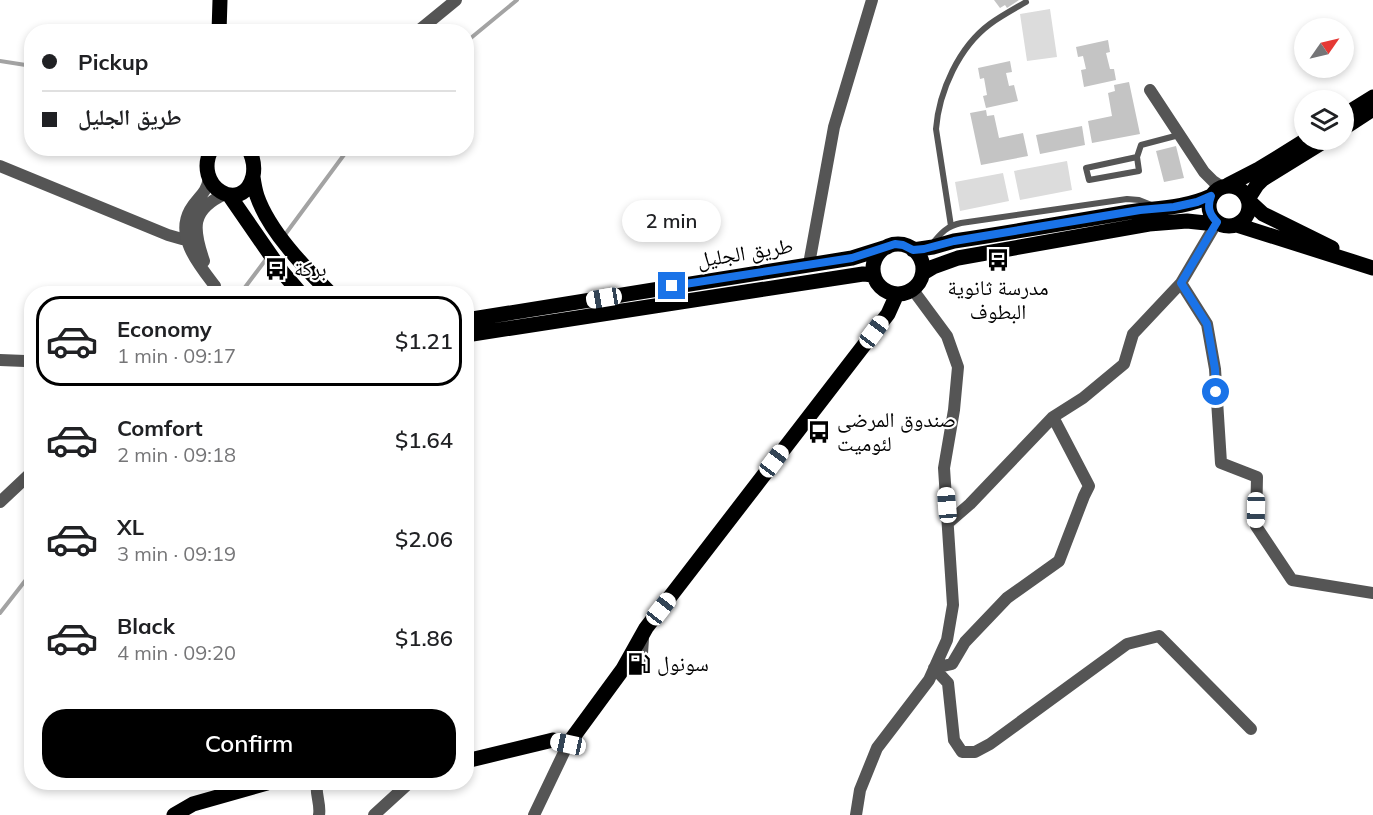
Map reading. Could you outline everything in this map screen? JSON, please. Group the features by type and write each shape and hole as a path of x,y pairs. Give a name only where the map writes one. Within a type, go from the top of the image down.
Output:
{"main road":[{"path":"210,0 216,24"},
{"path":"218,24 220,0"},
{"path":"1354,109 1373,97"},
{"path":"1354,121 1373,109"},
{"path":"921,249 917,253 922,260 923,268 918,284 913,290 897,294 883,288 877,282 874,275 876,259 880,252 895,244 921,249 954,241 1197,202 1259,170 1294,148"},
{"path":"1237,225 1247,216 1250,209 1249,201 1257,185 1310,150"},
{"path":"208,156 206,168 216,189 227,195 294,286"},
{"path":"252,156 256,194 261,207 292,252 324,286"},
{"path":"227,195 242,193 250,185 253,177"},
{"path":"1216,221 1209,206 1218,191 1237,187 1243,190 1249,201 1263,214 1373,267"},
{"path":"922,273 958,258 1149,224 1187,221 1216,221 1230,226 1237,225 1373,267"},
{"name":"طريق الجليل","path":"474,319 852,258 887,247"},
{"name":"طريق الجليل","path":"474,334 863,274 874,275"},
{"path":"474,759 553,740 568,744 623,669 646,628 888,314 897,294"},
{"path":"174,815 193,804 242,790"}],"street":[{"path":"427,24 456,0"},
{"path":"809,264 834,127 872,0"},
{"path":"1150,90 1218,191"},
{"path":"0,166 168,235 192,239"},
{"path":"209,178 204,193 195,202 186,218 185,227 216,286"},
{"path":"192,239 203,209 212,201 227,195"},
{"path":"948,523 970,504 1053,417 1083,398 1124,364 1133,334 1181,283 1216,221"},
{"path":"1181,283 1207,324 1215,369 1221,463 1257,477 1256,526 1292,580 1373,593"},
{"path":"856,815 860,790 878,748 929,680 947,640 953,605 944,468 954,410 958,367 947,336 913,290"},
{"path":"0,360 24,361"},
{"path":"934,668 952,664 965,642 1007,598 1059,561 1089,486 1053,417"},
{"path":"0,502 24,480"},
{"path":"934,668 948,683 954,740 962,752 975,752 990,744 1127,644 1159,636 1251,729"},
{"path":"534,815 568,744"},
{"path":"316,790 319,815"},
{"path":"374,815 401,790"}],"lane":[{"path":"951,226 936,129 937,116 947,82 957,62 977,35 995,20 1026,2"},
{"path":"1137,157 1086,168 1089,180 1139,171 1137,157 1141,145 1180,135"},
{"path":"921,249 951,226 1127,199 1139,200 1160,208"}],"shaded area":[{"path":"1050,9 1057,57 1027,61 1020,14"},
{"path":"1067,161 1072,190 1020,200 1014,171"},
{"path":"1003,173 1009,201 960,211 955,182"}],"building":[{"path":"994,0 1019,0 1007,8 1005,5 1000,8"},
{"path":"1108,40 1110,52 1106,53 1110,69 1114,69 1116,80 1084,87 1081,70 1086,69 1083,56 1078,57 1076,47"},
{"path":"1010,61 1012,72 1006,73 1009,86 1014,85 1018,101 986,108 983,96 987,95 984,78 980,79 978,68"},
{"path":"1129,82 1140,134 1092,143 1088,121 1112,116 1108,93 1115,91 1114,85"},
{"path":"986,110 987,116 994,115 999,138 1023,133 1028,156 981,165 970,113"},
{"path":"1082,126 1085,145 1040,154 1036,135"},
{"path":"1176,146 1184,178 1164,182 1156,151"}],"waterway":[{"path":"474,35 517,0"},
{"path":"0,61 24,65"},
{"path":"284,236 343,156"},
{"path":"246,286 267,258"},
{"path":"0,613 24,582"}],"place":[{"name":"مدرسة ثانوية البطوف","path":"998,260"},
{"name":"بركة","path":"276,269"},
{"name":"صندوق المرضى لئوميت","path":"819,432"},
{"name":"سونول","path":"639,664"}],"route":[{"path":"672,286 852,258 895,244 913,250 924,249 954,241 1140,210 1174,207 1211,196 1210,212 1217,222 1181,283 1207,324 1215,369 1216,392"}]}
